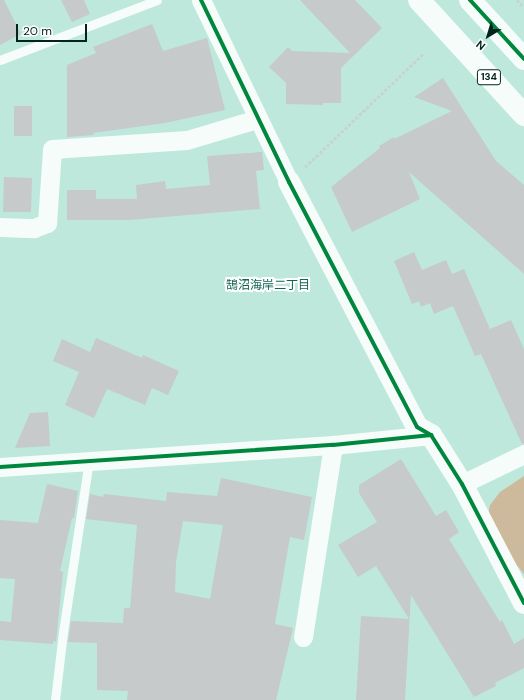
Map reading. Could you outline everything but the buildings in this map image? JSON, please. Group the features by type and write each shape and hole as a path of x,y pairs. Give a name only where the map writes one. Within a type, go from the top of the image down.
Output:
{"main road":[{"name":"134","path":"419,0 524,115"},
{"path":"476,6 524,59"},
{"path":"289,182 417,427 431,435 462,484 524,603"}],"street":[{"path":"201,0 257,119 289,182"},
{"path":"0,227 34,228 47,223 52,150 187,140 257,119"},
{"path":"0,468 333,445 431,435"},
{"path":"303,638 333,445"},
{"path":"462,484 524,454"}],"lane":[{"path":"0,60 158,0"},
{"path":"55,700 64,625 89,461"}],"path":[{"path":"517,0 524,7"},
{"path":"289,182 424,53"}],"shaded area":[{"path":"524,476 524,574 506,552 488,515 490,505 500,492"}],"cycle path":[{"path":"201,0 289,182 417,427 431,435 462,484 524,603"},
{"path":"470,0 524,59"},
{"path":"0,467 333,445 431,435"}],"district":[{"name":"鵠沼海岸二丁目","path":"268,286"}]}
